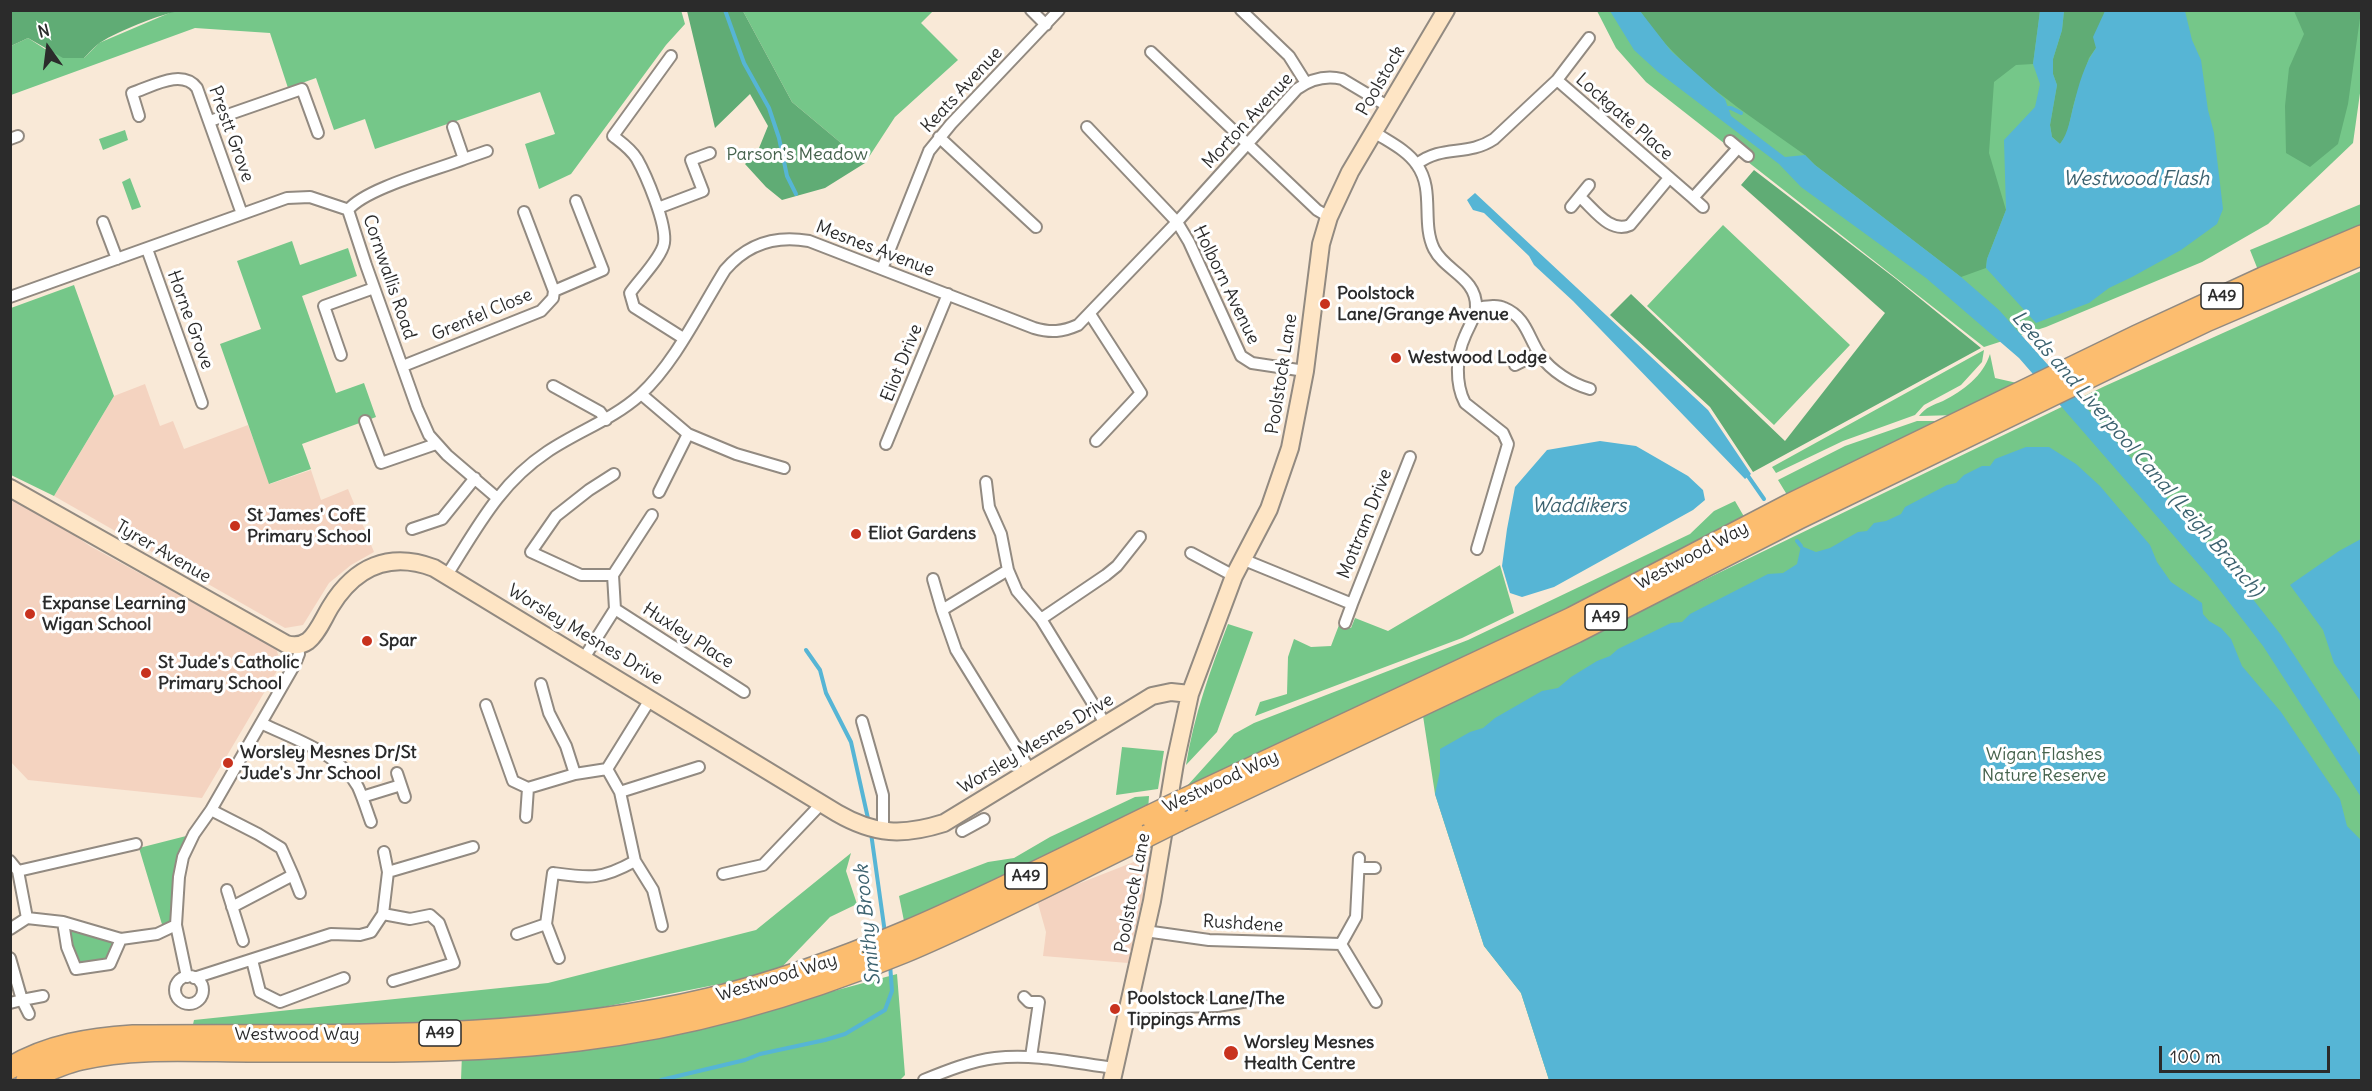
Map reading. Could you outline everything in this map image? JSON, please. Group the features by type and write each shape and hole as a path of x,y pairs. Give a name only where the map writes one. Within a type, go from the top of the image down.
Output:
{"highway":[{"name":"Westwood Way","path":"27,1080 62,1064 116,1054 460,1050 580,1040 722,1013 819,984 866,958 904,943 1148,826 1572,618 1789,505 2024,401 2091,368 2205,303 2361,236"},
{"name":"Westwood Way","path":"2091,368 2361,254"},
{"name":"Westwood Way","path":"10,1068 53,1048 102,1038 173,1035 421,1034 575,1024 710,999 803,972 866,958"}],"street":[{"path":"1031,10 1046,25"},
{"name":"Keats Avenue","path":"882,270 922,164 939,137 1059,10"},
{"path":"1241,10 1289,56 1306,83"},
{"name":"Poolstock","path":"1350,172 1446,10"},
{"name":"Lockgate Place","path":"1417,164 1435,153 1472,150 1494,139 1557,80 1589,38"},
{"path":"1151,52 1317,210 1329,217"},
{"path":"671,56 613,136 636,158 658,208 664,243 656,259 630,292 634,307 683,338"},
{"name":"Prestt Grove","path":"139,116 132,93 182,78 191,81 197,88 210,121 242,214"},
{"name":"Morton Avenue","path":"1177,222 1297,89 1306,83 1324,78 1342,79 1389,107"},
{"name":"Lockgate Place","path":"1557,80 1703,207"},
{"path":"210,121 302,89 318,134"},
{"name":"Holborn Avenue","path":"1088,127 1177,222 1189,242 1241,356 1252,363 1305,371"},
{"path":"453,128 464,159"},
{"path":"1374,132 1408,153 1417,164 1425,183 1428,223 1435,250 1471,287 1475,298 1474,320 1460,348 1458,360 1461,396 1465,403 1503,434 1508,444 1477,549"},
{"path":"939,137 1036,227"},
{"path":"1693,198 1734,145 1748,156"},
{"path":"348,210 354,203 370,193 488,151"},
{"path":"658,208 703,191 691,160 710,153"},
{"name":"Poolstock Lane","path":"1113,1074 1145,931 1175,763 1190,694 1234,576 1269,509 1281,480 1290,448 1305,371 1321,244 1329,217 1350,172"},
{"name":"Lockgate Place","path":"1580,197 1612,226 1621,228 1630,225 1669,178"},
{"path":"1571,207 1589,186"},
{"name":"Cornwallis Road","path":"10,297 298,196 321,199 348,210 417,408 429,435 436,444 496,497"},
{"path":"554,291 603,270 576,201"},
{"name":"Grenfel Close","path":"403,366 541,311 553,298 554,291 524,212"},
{"path":"102,222 117,259"},
{"name":"Mesnes Avenue","path":"447,575 496,497 532,462 606,420 641,394 662,370 725,270 736,257 758,244 782,239 809,241 1046,331 1067,330 1078,325 1090,314 1177,222"},
{"name":"Horne Grove","path":"147,249 202,403"},
{"path":"341,355 324,306 374,288"},
{"name":"Eliot Drive","path":"886,444 948,294"},
{"path":"1476,308 1502,306 1520,318 1539,353 1548,364 1574,387 1590,389"},
{"path":"1090,314 1141,393 1096,441"},
{"path":"1515,365 1539,353"},
{"path":"554,386 600,412 606,420"},
{"path":"641,394 688,434 736,454 784,468"},
{"path":"365,421 381,463 436,444"},
{"path":"659,492 688,434"},
{"name":"Mottram Drive","path":"1344,623 1410,457"},
{"path":"613,575 581,575 531,552 556,516 614,474"},
{"path":"412,529 442,519 475,478"},
{"path":"986,482 987,500 1001,534 1008,570 1022,599 1041,619 1106,725"},
{"name":"Tyrer Avenue","path":"10,488 286,644 298,645"},
{"path":"584,658 615,609 613,575 652,515"},
{"path":"1041,619 1106,575 1124,549 1140,537"},
{"path":"1191,553 1234,576"},
{"name":"Mottram Drive","path":"1242,559 1352,604"},
{"name":"Worsley Mesnes Drive","path":"298,645 314,635 347,584 367,569 384,563 408,561 424,564 447,575 822,802 874,829 908,832 976,817 1030,770 1152,696 1171,693 1190,694"},
{"path":"942,610 1008,570"},
{"path":"933,579 956,650 1030,770"},
{"name":"Huxley Place","path":"615,609 744,692"},
{"path":"298,645 299,654 295,664 212,810 194,834 183,857 179,876 176,925 191,977 331,934 360,935 371,932 383,914 388,872 384,852"},
{"path":"541,684 549,713 566,746 575,774"},
{"path":"486,705 513,781 528,788 575,774 607,769 651,698"},
{"path":"862,721 883,795 874,829"},
{"path":"261,723 331,759 350,777 362,797 371,822"},
{"path":"620,792 699,767"},
{"path":"607,769 620,792 635,861 652,890 662,926"},
{"path":"397,773 405,797"},
{"path":"362,797 401,785"},
{"path":"526,817 528,788"},
{"path":"723,873 763,864 822,802"},
{"path":"212,810 281,848 300,893"},
{"path":"962,831 976,817"},
{"path":"18,871 136,844"},
{"path":"388,872 473,847"},
{"path":"10,861 18,871 27,918"},
{"path":"559,958 546,924 553,873 588,878 613,873 635,861"},
{"path":"1375,868 1359,863 1356,917 1341,944 1376,1002"},
{"path":"232,907 293,875"},
{"path":"227,890 243,941"},
{"path":"383,914 410,919 430,915 439,923 454,963 393,981"},
{"path":"10,929 27,918 63,922 121,939 157,934 176,925"},
{"path":"63,922 67,947 76,969 110,964 121,939"},
{"path":"517,934 546,924"},
{"name":"Rushdene","path":"1145,931 1209,940 1341,944"},
{"path":"10,958 28,1014"},
{"path":"252,960 261,992 280,1002 344,978"},
{"path":"10,1003 43,996"},
{"path":"1024,997 1029,1002 1042,999 1031,1057"},
{"path":"1129,1008 1217,1006 1250,1001"},
{"path":"924,1080 945,1071 994,1058 1031,1057 1113,1074"}],"shaded area":[{"name":"St James' CofE Primary School","path":"145,384 160,426 173,421 184,449 248,425 270,484 311,470 321,500 348,489 374,552 351,565 329,583 303,625 285,628 54,496 114,396"},
{"name":"St Jude's Catholic Primary School","path":"10,498 61,526 90,546 276,648 281,664 202,798 28,780 11,762"},
{"path":"1149,856 1145,886 1128,963 1043,956 1046,932 1037,900"}],"green space":[{"path":"11,10 181,11 151,19 113,35 97,45 84,58 63,58 28,38 11,46"},
{"path":"681,10 685,24 666,45 571,174 539,189 525,144 555,134 540,92 375,149 365,119 334,130 316,78 288,88 270,33 195,28 11,95 11,46 28,38 45,49 84,58 99,43 174,11"},
{"name":"Parson's Meadow","path":"687,11 743,11 792,102 865,163 825,188 782,200 766,187 745,164 757,153 768,126 750,94 715,128"},
{"path":"743,11 933,11 921,23 958,60 895,117 865,163 792,102"},
{"path":"1597,11 2361,11 2361,86 2353,143 2268,224 2202,262 2046,327 1984,347 1646,82 1616,48"},
{"path":"1640,11 2040,11 2033,64 2016,65 1994,82 1989,153 2006,210 1987,259 1986,268 1961,277 1805,155 1715,90 1675,54"},
{"path":"2064,11 2105,11 2096,48 2089,58 2074,103 2067,134 2060,144 2052,137 2050,125 2057,85 2053,74 2053,59 2062,30"},
{"path":"2294,11 2361,11 2348,104 2338,144 2310,167 2286,153 2285,106 2289,68 2304,34"},
{"path":"125,130 128,140 103,150 99,139"},
{"path":"1754,170 1896,279 1981,348 1753,472 1710,407 1610,315 1631,294 1785,441 1885,313 1741,185"},
{"path":"130,178 141,207 132,210 122,182"},
{"path":"2361,204 2361,229 2258,270 2250,250"},
{"path":"1723,225 1850,345 1774,425 1647,306"},
{"path":"292,241 300,265 348,248 357,276 302,296 336,393 364,383 376,417 302,444 311,469 269,484 220,344 261,329 237,261"},
{"name":"Wigan Flashes Nature Reserve","path":"2361,271 2361,1080 1549,1080 1521,993 1484,946 1435,794 1423,716 2105,386"},
{"path":"74,285 114,396 54,496 11,475 11,308"},
{"path":"1984,350 1982,362 1961,385 1924,405 1915,415 1843,441 1776,473 1772,467"},
{"path":"1990,354 1995,378 2017,383 1958,415 1919,416 1927,408 1965,388 1983,369"},
{"path":"1917,421 1946,421 1789,498 1778,480 1845,446"},
{"path":"1735,501 1746,520 1187,791 1187,786 1234,734 1254,723 1468,640 1690,534 1714,511"},
{"path":"1500,565 1514,613 1462,638 1255,716 1260,702 1287,694 1288,657 1294,639 1311,647 1331,646 1339,625 1351,628 1355,618 1388,631"},
{"path":"1228,624 1253,632 1217,732 1186,765 1203,693"},
{"path":"1122,747 1164,751 1158,789 1116,795"},
{"path":"1149,796 1148,811 905,926 899,896 988,862 1014,858 1050,837 1135,797"},
{"path":"194,834 178,884 176,925 164,931 139,848"},
{"path":"851,853 846,871 857,904 830,917 779,970 755,977 558,1016 232,1033 192,1029 194,1020 548,983 756,930"},
{"path":"63,922 121,939 110,964 76,969"},
{"path":"897,974 905,1075 900,1080 461,1080 462,1054 759,1011"}],"water":[{"name":"Leeds and Liverpool Canal (Leigh Branch)","path":"1610,11 1640,11 1671,51 1725,99 1731,116 1785,157 1805,155 1961,277 1999,310 2223,561 2281,635 2361,757 2361,797 2263,646 2208,575 2019,358 1926,278 1801,187 1779,164 1658,72 1634,50"},
{"name":"Westwood Flash","path":"2040,11 2064,11 2062,30 2053,59 2053,74 2057,85 2050,125 2052,137 2060,144 2067,130 2082,75 2096,48 2093,37 2105,11 2185,11 2192,40 2201,60 2208,110 2214,133 2223,209 2217,224 2181,250 2109,288 2089,303 2036,323 1986,268 1987,259 2006,210 2004,140 2035,107 2040,84 2033,64"},
{"path":"1475,193 1708,410 1751,474 1745,479 1573,301 1534,265 1529,256 1484,213 1473,210 1467,200"},
{"name":"Waddikers","path":"1600,441 1636,446 1688,476 1703,490 1705,500 1693,510 1554,587 1522,597 1510,593 1502,566 1515,487 1547,450"},
{"name":"Wigan Flashes Nature Reserve","path":"2026,447 2049,447 2076,464 2100,486 2150,545 2157,562 2171,582 2202,603 2203,614 2231,639 2242,666 2281,712 2340,799 2347,826 2361,840 2361,1080 1549,1080 1521,993 1484,946 1435,794 1440,771 1440,749 1470,732 1483,728 1495,718 1542,691 1558,688 1571,677 1610,656 1618,649 1671,623 1682,622 1690,614 1768,574 1783,573 1797,564 1801,546 1816,552 1830,548 1858,532 1867,531 1874,523 1886,521 1901,514 1905,507 1947,485 1956,483 1964,475 1982,466 1990,466 1995,459"},
{"path":"2361,539 2361,702 2334,663 2323,630 2290,585 2339,551"}],"waterway":[{"name":"Smithy Brook","path":"725,10 744,63 769,108 779,138 787,176 796,194"},
{"path":"1723,108 1731,108 1741,113"},
{"path":"1748,476 1764,499"},
{"path":"1797,541 1801,546"},
{"name":"Smithy Brook","path":"806,650 820,670 826,693 851,742 869,823"},
{"name":"Smithy Brook","path":"871,833 885,933"},
{"name":"Smithy Brook","path":"661,1080 845,1034 885,1010 892,991 890,964"}],"place":[{"name":"Poolstock Lane/Grange Avenue","path":"1325,304"},
{"name":"Westwood Lodge","path":"1396,358"},
{"name":"St James' CofE Primary School","path":"235,526"},
{"name":"Eliot Gardens","path":"856,534"},
{"name":"Expanse Learning Wigan School","path":"30,614"},
{"name":"Spar","path":"367,641"},
{"name":"St Jude's Catholic Primary School","path":"146,673"},
{"name":"Worsley Mesnes Dr/St Jude's Jnr School","path":"228,763"},
{"name":"Poolstock Lane/The Tippings Arms","path":"1115,1009"},
{"name":"Worsley Mesnes Health Centre","path":"1231,1053"}]}
